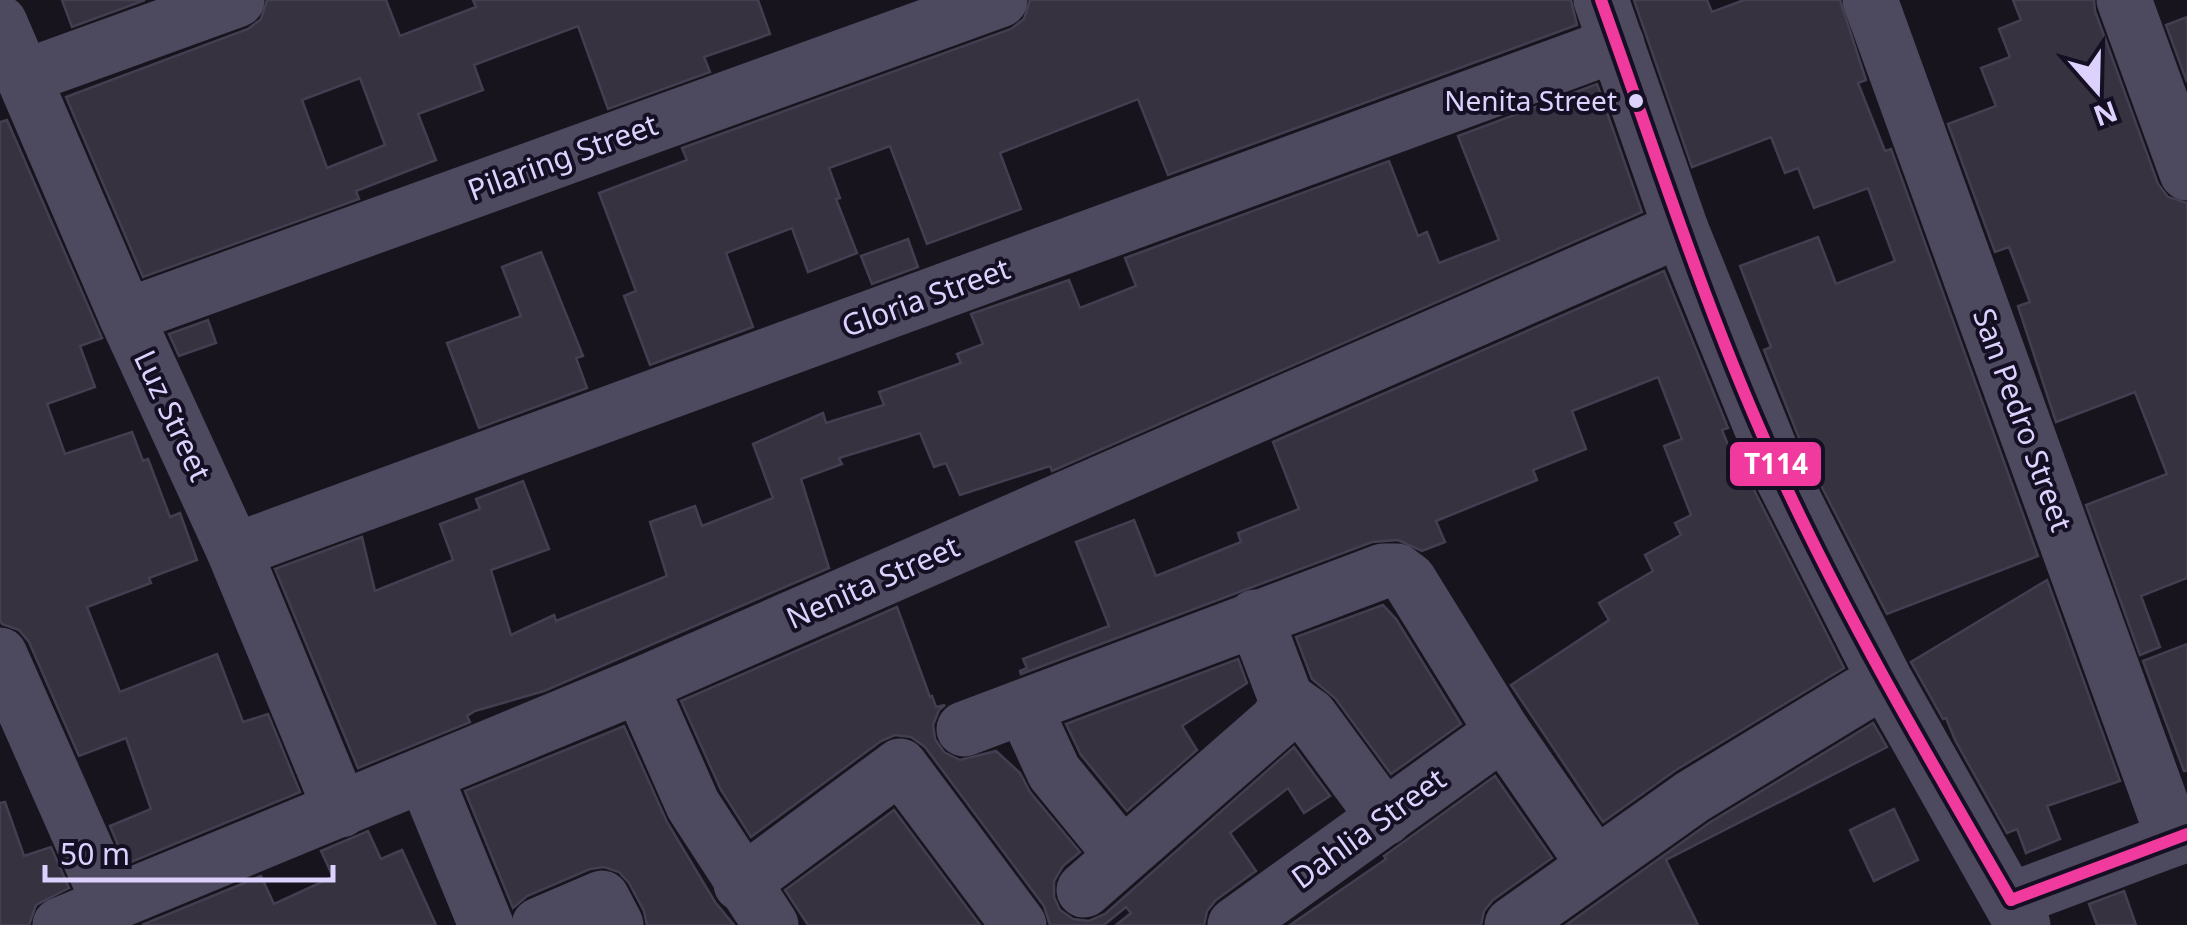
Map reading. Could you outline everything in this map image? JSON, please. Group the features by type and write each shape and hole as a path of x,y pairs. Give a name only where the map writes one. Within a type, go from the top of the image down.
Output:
{"street":[{"path":"24,77 237,0"},
{"name":"Pilaring Street","path":"126,316 1000,0"},
{"name":"San Pedro Street","path":"1870,0 2180,837"},
{"path":"2124,0 2187,173"},
{"path":"1609,22 1680,229 1872,688 2017,912 2180,837"},
{"name":"Gloria Street","path":"234,551 1609,22"},
{"name":"Luz Street","path":"0,23 126,316 234,551 341,810"},
{"name":"Nenita Street","path":"60,925 123,909 341,810 640,685 1680,229"},
{"path":"964,729 1255,617 1383,571 1398,571 1409,580 1503,732 1594,866"},
{"path":"1024,707 1103,872 1276,722 1285,709 1286,700 1255,617"},
{"path":"0,655 123,909"},
{"path":"640,685 693,806 756,904 900,766 1019,925"},
{"path":"1512,925 1692,798 1872,688"},
{"path":"1286,700 1310,716 1384,818"},
{"name":"Dahlia Street","path":"1235,925 1503,732"},
{"path":"424,776 486,925"},
{"path":"538,925 602,898 616,925"}],"building":[{"path":"62,0 145,0 72,27"},
{"path":"267,0 386,0 400,36 476,7 473,0 758,0 770,34 704,57 710,72 608,109 578,26 474,65 483,90 418,114 436,160 356,191 359,199 143,277 66,97 248,29 261,19","holes":["360,78 385,145 327,168 302,100"]},
{"path":"1030,0 1571,0 1577,25 1168,175 1138,99 1000,153 1021,209 927,244 890,146 829,168 840,198 836,199 857,253 808,272 792,228 726,253 753,327 650,365 624,296 636,291 599,193 687,160 682,148 1011,29 1024,19"},
{"path":"1634,0 1707,0 1712,12 1744,0 1840,0 1866,80 1858,83 1885,151 1891,149 2038,556 1887,614 1807,458 1764,350 1771,347 1740,266 1818,237 1836,284 1895,261 1868,188 1814,208 1798,168 1785,173 1771,137 1692,167"},
{"path":"2013,0 2094,0 2158,184 2168,197 2187,203 2187,578 2141,596 2160,647 2140,655 2086,505 2167,474 2135,392 2056,422 2018,306 2030,302 2009,247 1995,252 1948,124 1996,106 1981,68 2010,57 1999,29 2021,20"},
{"path":"2187,17 2187,82 2166,25"},
{"path":"1597,84 1642,212 1052,471 1050,466 960,495 946,463 934,467 920,433 839,458 842,464 801,479 829,568 544,691 475,711 467,716 470,722 358,768 275,569 362,537 375,591 453,560 440,524 480,509 476,499 523,481 549,549 491,570 511,635 554,615 556,621 667,576 650,522 695,506 702,526 773,498 753,444 823,413 826,423 884,405 879,392 961,363 957,354 983,344 971,314 1069,280 1080,308 1136,286 1125,258 1389,161 1418,236 1427,232 1439,263 1499,240 1458,136"},
{"path":"7,120 102,338 80,346 95,387 47,404 65,454 132,432 143,461 148,459 170,517 180,513 197,560 149,578 151,583 87,607 120,692 217,654 243,722 268,714 300,792 126,864 110,826 151,809 126,738 79,756 29,642 19,630 0,620 0,122"},
{"path":"908,239 918,267 872,284 861,256"},
{"path":"541,252 583,356 576,358 587,388 479,428 447,343 521,316 502,267"},
{"path":"1664,271 1728,428 1722,430 1745,487 1751,484 1844,668 1676,770 1603,822 1511,685 1609,620 1599,603 1653,571 1645,555 1681,535 1675,523 1691,515 1664,446 1682,439 1658,377 1572,411 1586,449 1533,470 1537,480 1436,521 1445,542 1422,551 1398,540 1372,542 1021,674 1027,668 1023,659 1109,626 1076,542 1134,520 1156,576 1241,542 1238,533 1299,509 1273,442"},
{"path":"208,320 216,343 179,356 169,334"},
{"path":"2047,580 2120,781 2047,806 2060,839 2026,853 2017,829 2007,833 1946,718 1943,719 1911,662"},
{"path":"1383,605 1396,619 1461,724 1391,774 1335,698 1312,679 1296,637"},
{"path":"897,607 930,697 936,707 945,705 933,725 935,739 944,752 960,760 996,751 1020,773 1030,792 1080,852 1063,866 1054,881 1054,897 1060,910 1073,919 1089,921 1105,914 1294,747 1330,796 1304,813 1288,788 1230,833 1256,871 1216,900 1207,911 1204,925 1116,925 1131,913 1126,907 1104,925 1050,925 1044,906 925,747 911,737 895,735 881,741 751,837 721,790 681,701"},
{"path":"2187,644 2187,771 2184,771 2143,661"},
{"path":"1238,659 1247,683 1182,726 1197,750 1127,811 1081,755 1066,724"},
{"path":"1873,723 1887,747 1666,860 1698,925 1566,925 1709,823"},
{"path":"624,726 667,822 715,902 734,925 647,925 629,883 619,872 604,867 590,869 527,896 513,908 465,791"},
{"path":"1495,776 1552,858 1493,900 1484,911 1481,925 1290,925 1386,859 1384,856"},
{"path":"5,802 24,856 51,847 69,888 36,905 29,925 0,925 0,803"},
{"path":"1894,809 1918,860 1874,881 1850,830"},
{"path":"894,810 980,925 808,925 785,890"},
{"path":"368,831 381,859 402,850 436,925 142,925 261,876 274,904 333,877 321,851"},
{"path":"2124,891 2136,925 2097,925 2089,904"}],"transit line":[{"name":"T114","path":"1601,0 1707,299 1780,474 1862,636 2011,900"},
{"name":"T114","path":"2011,900 2187,834"}],"place":[{"name":"Nenita Street","path":"1636,101"}]}
